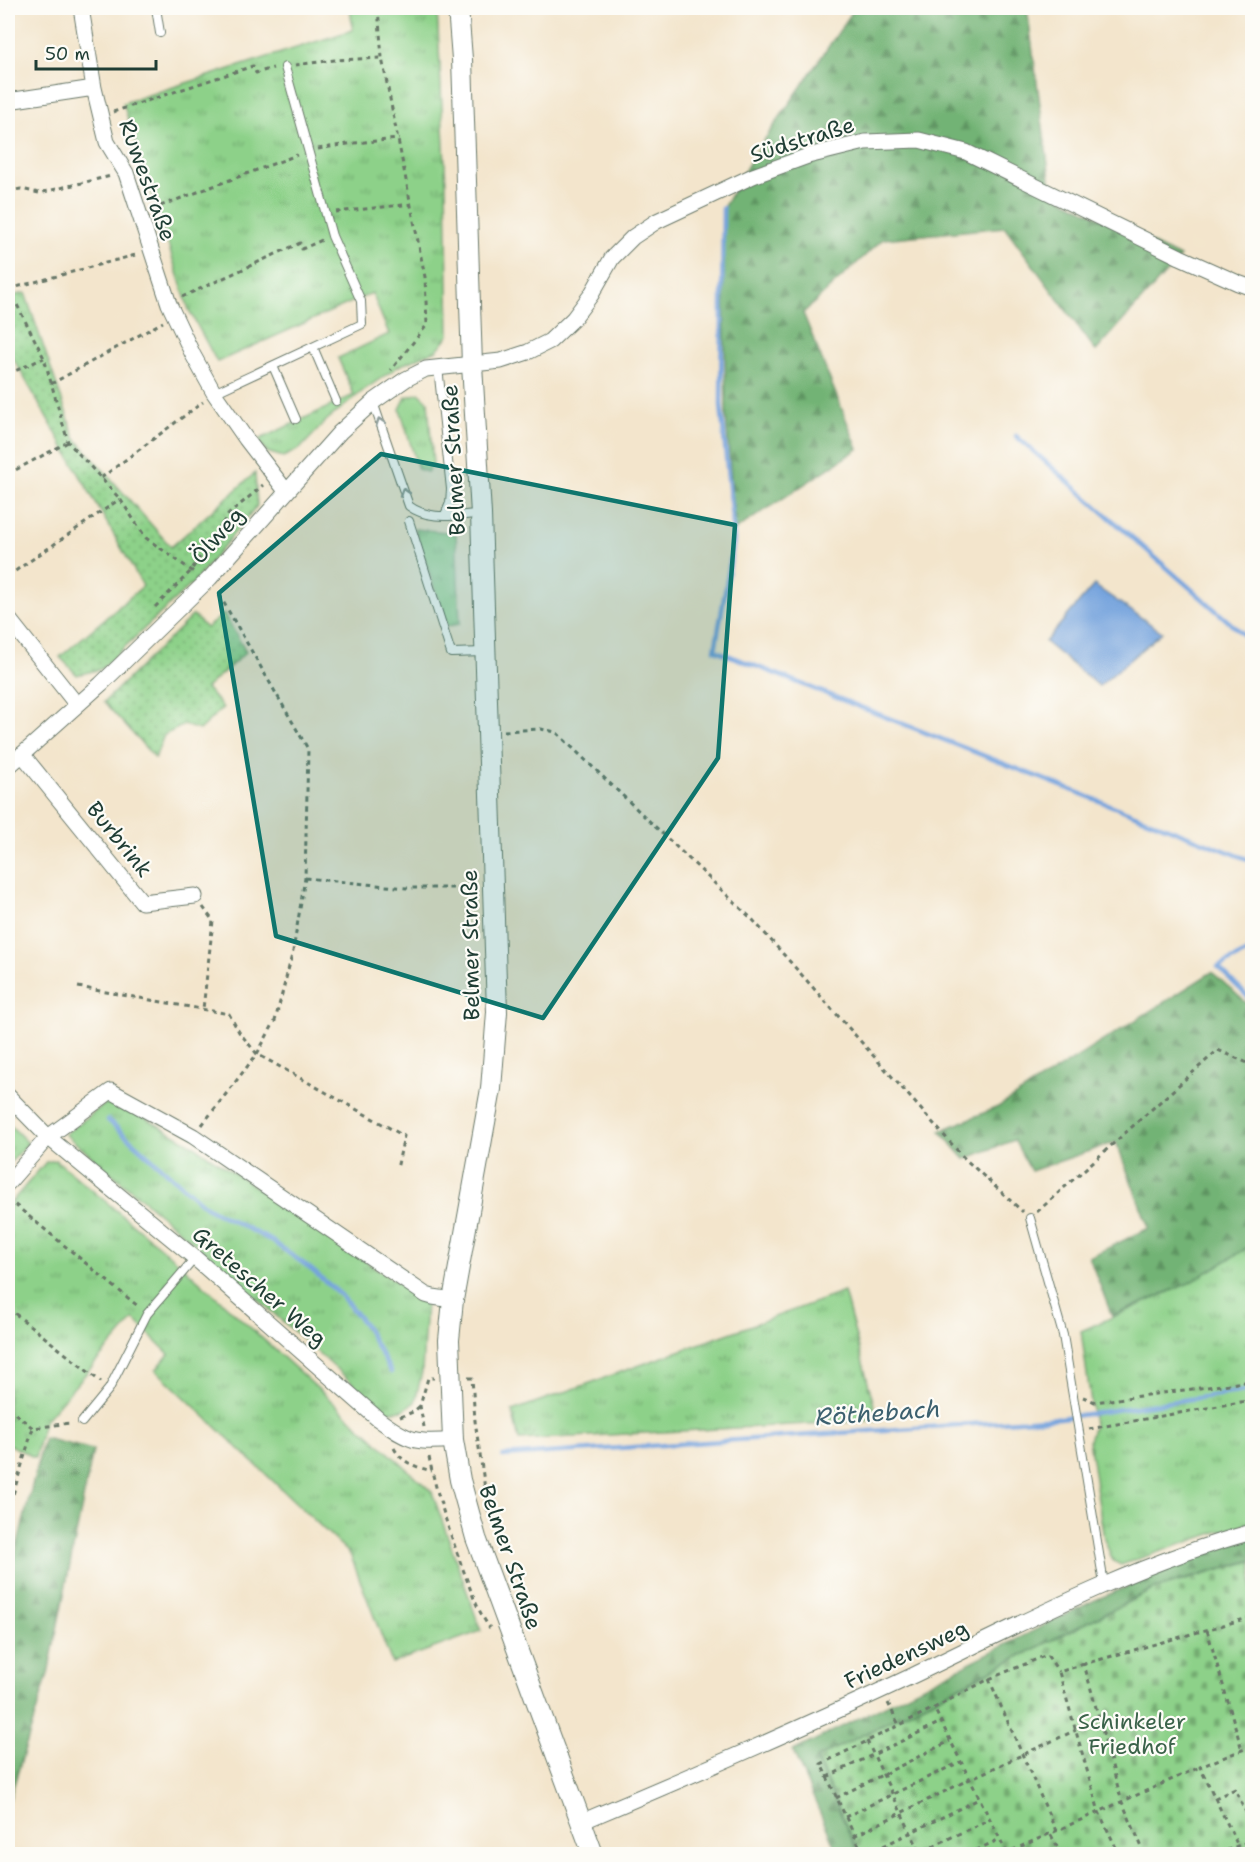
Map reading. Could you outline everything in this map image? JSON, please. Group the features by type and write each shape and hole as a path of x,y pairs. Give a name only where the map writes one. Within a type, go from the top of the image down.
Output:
{"street":[{"name":"Ruwestraße","path":"81,8 106,142 126,173 171,310 214,393 286,491"},
{"name":"Belmer Straße","path":"458,8 472,364 481,514 497,1012 491,1089 453,1300 449,1341 453,1440 460,1480 476,1538 593,1854"},
{"path":"11,100 94,87"},
{"name":"Südstraße","path":"472,364 501,361 528,352 550,341 573,319 591,295 612,258 633,237 657,221 753,176 808,156 865,142 919,140 966,152 1180,257 1238,284 1252,288"},
{"name":"Ölweg","path":"8,766 77,705 210,578 340,432 373,402 406,379 426,369 472,364"},
{"path":"10,626 77,705"},
{"name":"Burbrink","path":"22,754 142,902 195,896"},
{"path":"8,1184 48,1137 111,1090 194,1136 426,1295 453,1300"},
{"name":"Gretescher Weg","path":"8,1096 48,1137 195,1258 378,1419 403,1437 427,1443 453,1440"},
{"name":"Friedensweg","path":"581,1822 796,1730 1104,1584 1219,1541 1252,1532"}],"lane":[{"path":"156,8 160,33"},
{"path":"214,393 362,324 362,301 324,213 285,67"},
{"path":"312,347 336,401"},
{"path":"273,366 296,419"},
{"path":"438,368 451,489 450,503 445,515"},
{"path":"373,402 409,506 418,513 430,516 481,514"},
{"path":"409,521 451,653 484,652"},
{"path":"1030,1218 1063,1335 1104,1584"},
{"path":"82,1422 109,1389 147,1314 195,1258"}],"path":[{"path":"378,8 382,58 425,277 427,325 390,370"},
{"path":"8,49 11,100"},
{"path":"100,116 253,66 256,73 268,69 335,60 382,58"},
{"path":"139,214 307,151 354,143 399,139"},
{"path":"8,191 21,189 39,193 126,173"},
{"path":"324,213 412,204"},
{"path":"51,384 171,310 300,243 302,249 332,236"},
{"path":"150,251 8,289 44,358 68,442 120,500 146,538 190,572 210,578 308,749 305,878 293,951 275,1021 257,1054 194,1136"},
{"path":"8,374 44,358"},
{"path":"101,478 214,393"},
{"path":"8,474 68,442"},
{"path":"190,572 228,515 274,476"},
{"path":"8,576 120,500"},
{"path":"487,731 541,729 556,732 753,920 965,1159 1030,1218 1218,1050 1252,1065"},
{"path":"305,878 407,888 493,887"},
{"path":"195,896 213,921 203,1009"},
{"path":"78,987 229,1014 239,1032 257,1054 404,1136 397,1169"},
{"path":"8,1199 147,1314"},
{"path":"8,1308 109,1389"},
{"path":"403,1417 420,1406 428,1378"},
{"path":"472,1378 475,1421 488,1499 489,1521"},
{"path":"1072,1396 1085,1397 1095,1402 1252,1381"},
{"path":"1077,1428 1252,1400"},
{"path":"8,1408 33,1428 82,1422"},
{"path":"8,1511 33,1428"},
{"path":"397,1454 412,1466 432,1471"},
{"path":"1059,1672 1252,1617"},
{"path":"1207,1630 1242,1750"},
{"path":"980,1799 865,1854 854,1836 821,1764 989,1679 1047,1654 1059,1672 1099,1812 1119,1854"},
{"path":"1084,1664 1122,1802 1145,1854"},
{"path":"989,1679 1056,1831"},
{"path":"882,1690 899,1725"},
{"path":"934,1708 1000,1839 1005,1854 1252,1746"},
{"path":"827,1777 940,1722"},
{"path":"854,1836 1076,1730"},
{"path":"867,1741 919,1854 990,1820"},
{"path":"836,1798 950,1741"},
{"path":"845,1816 961,1761"},
{"path":"1200,1767 1238,1846"},
{"path":"1215,1798 1235,1789 1252,1825"},
{"path":"1050,1834 1060,1854"},
{"path":"968,1854 1000,1839"},
{"path":"1218,1854 1252,1840"}],"highlighted area":[{"path":"381,454 735,525 718,758 543,1018 276,936 219,593"}],"green space":[{"path":"350,8 437,8 446,185 449,335 437,350 399,366 364,390 327,420 300,449 283,457 267,452 258,440 354,395 338,358 389,334 372,293 217,362 189,310 123,103 353,30"},
{"path":"855,8 1027,8 1052,194 1180,257 1096,351 1005,227 883,239 803,313 858,449 735,530 726,416 723,208 752,158"},
{"path":"25,293 75,438 171,547 255,473 257,506 194,582 101,669 77,675 60,657 143,586 8,349 8,297"},
{"path":"419,393 428,401 433,464 427,472 418,469 400,409 406,397"},
{"path":"415,529 456,533 460,624 447,626"},
{"path":"224,614 246,652 206,688 223,708 199,730 184,725 164,735 155,758 104,702 193,615 206,628"},
{"path":"1212,972 1252,1008 1252,1245 1189,1283 1112,1316 1089,1257 1149,1228 1116,1142 1031,1171 1014,1140 965,1159 940,1131 998,1107"},
{"path":"112,1099 191,1144 426,1302 422,1372 415,1402 403,1410 385,1412 202,1250 65,1134"},
{"path":"8,1123 28,1143 8,1165"},
{"path":"56,1160 178,1262 432,1492 481,1631 392,1663 350,1554 156,1370 169,1354 134,1319 44,1421 35,1458 8,1444 8,1206 46,1162"},
{"path":"1252,1245 1252,1523 1217,1532 1121,1565 1113,1561 1104,1539 1089,1440 1094,1425 1081,1331 1189,1283"},
{"path":"844,1292 878,1420 519,1440 512,1411"},
{"path":"44,1438 93,1450 48,1674 8,1804 8,1583"},
{"path":"1252,1538 1252,1560 1155,1588 816,1758 858,1854 838,1854 793,1751 1093,1601 1228,1544"},
{"name":"Schinkeler Friedhof","path":"1252,1561 1252,1854 859,1854 817,1758 1155,1589"}],"water":[{"path":"1094,585 1162,632 1099,686 1045,642"}],"waterway":[{"path":"723,208 721,405 734,540 715,650 1252,861"},
{"path":"1016,436 1252,642"},
{"path":"1252,950 1218,967 1252,1001"},
{"path":"108,1120 206,1207 272,1241 307,1266 341,1295 364,1324 391,1372"},
{"name":"Röthebach","path":"503,1456 1060,1418 1252,1390"}]}
